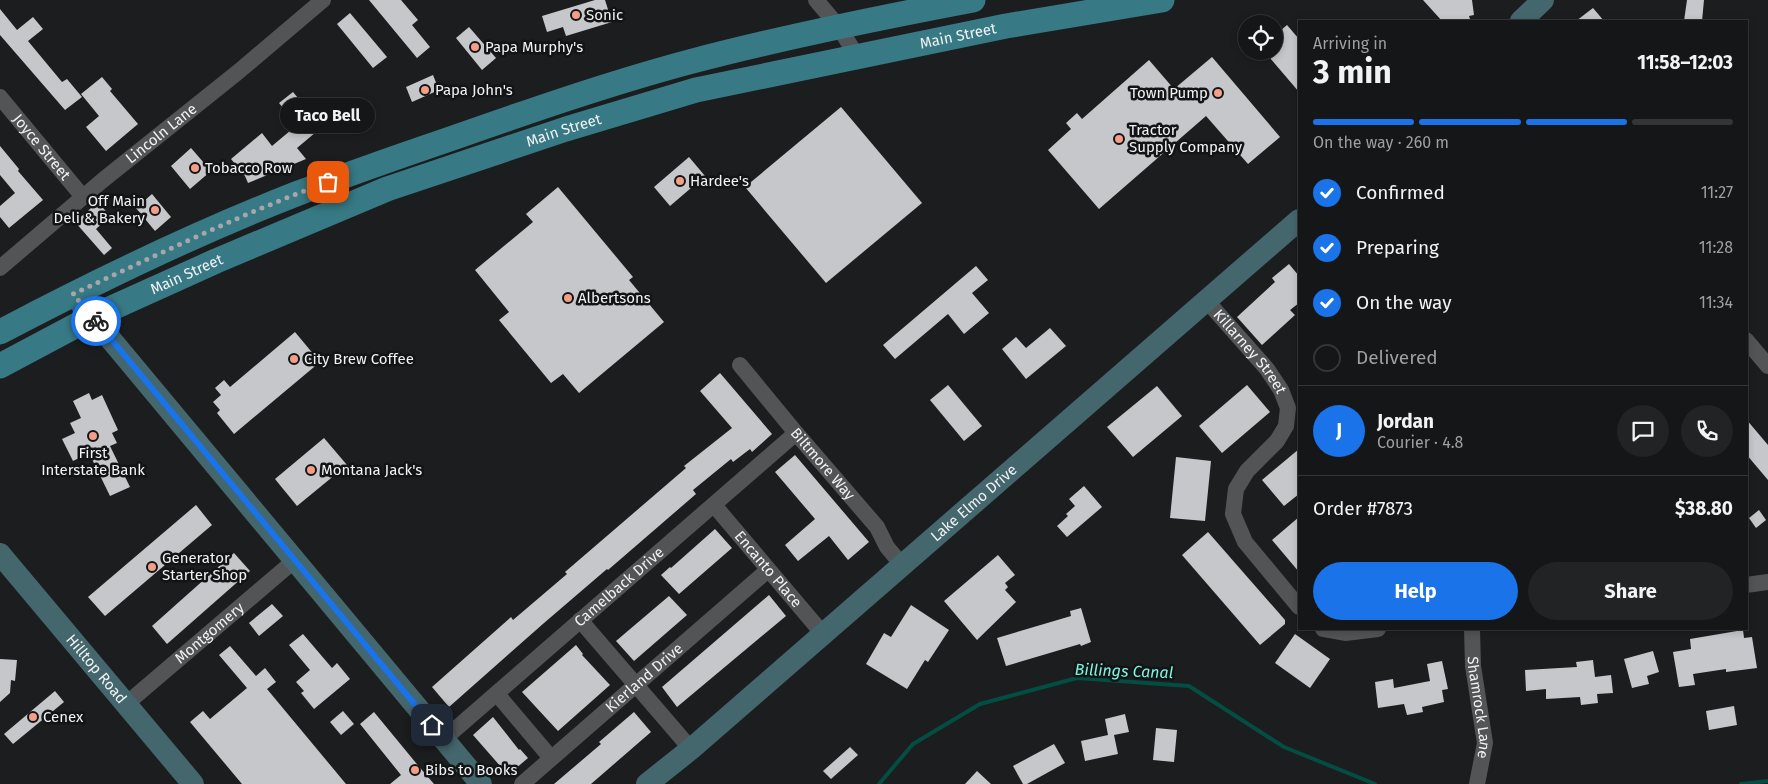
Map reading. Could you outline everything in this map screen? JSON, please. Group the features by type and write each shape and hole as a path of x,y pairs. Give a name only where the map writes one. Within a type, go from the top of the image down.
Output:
{"main road":[{"name":"Main Street","path":"0,332 73,294 295,195 503,120 571,97 683,64 838,26 973,0"},
{"name":"Main Street","path":"0,366 92,317 216,261 396,186 566,130 696,90 1006,26 1162,0"},
{"path":"1523,20 1543,0"},
{"name":"Lake Elmo Drive","path":"647,784 691,749 1298,221"},
{"path":"73,294 481,784"},
{"name":"Hilltop Road","path":"0,554 193,784"}],"street":[{"name":"Lincoln Lane","path":"0,268 84,197 240,71 323,0"},
{"path":"816,0 838,26 857,56"},
{"name":"Joyce Street","path":"0,97 84,197"},
{"name":"Killarney Street","path":"1206,300 1267,369 1281,390 1288,408 1286,426 1277,441 1246,471 1236,489 1233,514 1245,542 1298,605"},
{"path":"1748,342 1768,366"},
{"name":"Biltmore Way","path":"740,365 877,527 886,547 902,565"},
{"name":"Camelback Drive","path":"444,739 796,433"},
{"name":"Encanto Place","path":"714,505 822,634"},
{"name":"Montgomery","path":"125,704 295,560"},
{"name":"Kierland Drive","path":"522,784 768,570"},
{"path":"1748,585 1768,582"},
{"path":"580,620 691,749"},
{"path":"1328,630 1344,633 1370,630"},
{"name":"Shamrock Lane","path":"1472,630 1474,666 1485,743 1477,784"},
{"path":"497,694 551,758"}],"building":[{"path":"369,0 401,0 418,20 412,25 430,47 417,58"},
{"path":"595,0 605,0 612,22 566,36 563,27 547,32 542,16"},
{"path":"1423,0 1472,0 1474,15 1469,16 1470,19 1441,20"},
{"path":"1687,0 1704,0 1702,20 1684,20"},
{"path":"1593,8 1603,20 1577,20"},
{"path":"0,9 17,30 33,17 43,29 28,41 62,82 67,79 82,97 65,110 0,35"},
{"path":"350,13 387,57 373,68 337,24"},
{"path":"1287,25 1298,38 1298,91 1272,60 1283,60 1283,28"},
{"path":"469,27 496,58 482,70 456,38"},
{"name":"Tractor Supply Company","path":"1212,57 1280,137 1248,164 1206,116 1099,209 1048,150 1071,129 1066,123 1077,113 1082,119 1149,60 1174,89"},
{"path":"433,75 439,90 412,102 406,87"},
{"path":"102,77 112,89 110,91 138,124 106,151 86,127 99,116 81,94"},
{"path":"293,92 322,127 297,148 306,159 248,183 245,176 231,159 262,133 272,146 297,125 279,103"},
{"path":"841,107 922,203 826,283 745,187"},
{"path":"0,146 43,200 9,228 0,217 0,206 15,193 0,175"},
{"path":"191,148 211,171 190,189 171,166"},
{"path":"689,157 705,176 670,206 654,187"},
{"path":"558,187 633,277 629,280 664,322 579,393 563,374 551,383 499,320 509,312 475,270 533,222 526,214"},
{"path":"152,194 171,217 155,231 136,208"},
{"path":"98,202 110,216 96,229 112,248 104,255 75,222"},
{"path":"1289,264 1298,275 1298,304 1290,310 1295,315 1262,345 1237,317 1275,282 1272,278"},
{"path":"976,266 988,280 972,293 989,313 964,334 948,314 895,359 883,345"},
{"path":"1050,328 1066,346 1026,379 1002,349 1016,337 1026,348"},
{"path":"295,332 320,362 234,434 217,413 220,410 213,402 221,395 215,388 224,380 230,387"},
{"path":"720,373 772,434 752,452 750,449 733,462 731,459 693,490 696,494 544,623 449,707 432,687 511,617 513,620 567,574 565,572 686,468 684,466 732,428 700,391"},
{"path":"948,385 982,426 964,441 930,400"},
{"path":"1247,385 1270,412 1222,453 1199,426"},
{"path":"1157,386 1182,416 1133,457 1107,427"},
{"path":"89,393 92,400 102,395 118,430 112,433 117,443 110,446 130,487 110,496 89,453 73,461 62,439 75,433 70,423 81,418 73,401"},
{"path":"1748,421 1768,445 1768,480 1748,456"},
{"path":"324,438 347,465 297,506 275,479"},
{"path":"1298,450 1298,495 1284,506 1262,480"},
{"path":"795,455 869,542 848,560 829,536 798,561 785,545 815,519 775,472"},
{"path":"1176,457 1211,461 1205,521 1170,518"},
{"path":"1084,486 1102,507 1067,537 1057,526 1075,506 1069,499"},
{"path":"196,505 212,525 105,616 88,597"},
{"path":"1759,510 1766,520 1756,528 1749,518"},
{"path":"1298,518 1298,571 1272,540"},
{"path":"715,529 732,548 679,594 661,575"},
{"path":"1208,532 1285,620 1285,624 1260,645 1182,555"},
{"path":"234,553 250,571 167,644 152,626"},
{"path":"998,555 1015,575 1005,583 1008,587 1005,590 1016,602 977,640 944,601"},
{"path":"769,595 786,616 677,707 662,687"},
{"path":"669,596 687,615 634,661 616,641"},
{"path":"272,604 283,616 259,636 249,623"},
{"path":"911,605 949,630 928,662 925,660 907,689 866,664 884,633 891,637"},
{"path":"1081,608 1091,642 1006,666 997,638 1071,616 1070,611"},
{"path":"1743,630 1744,638 1752,637 1757,668 1726,672 1726,669 1693,674 1695,685 1679,687 1673,652 1691,649 1690,639"},
{"path":"303,634 332,668 337,663 350,679 314,709 301,693 304,691 296,682 310,670 289,645"},
{"path":"1295,634 1330,659 1310,688 1275,663"},
{"path":"576,645 582,655 610,685 558,731 522,692"},
{"path":"230,646 256,676 265,668 276,682 267,689 346,784 242,784 190,722 203,711 210,719 247,688 219,655"},
{"path":"1653,651 1659,672 1647,676 1649,684 1632,688 1624,659"},
{"path":"0,659 17,660 15,681 11,680 10,693 0,702"},
{"path":"1593,660 1595,677 1611,675 1613,693 1597,694 1598,703 1581,705 1580,697 1546,699 1546,689 1526,691 1525,670 1577,667 1576,662"},
{"path":"1442,661 1448,689 1442,690 1444,702 1422,707 1423,712 1407,715 1404,704 1378,708 1375,682 1393,679 1394,688 1430,681 1427,664"},
{"path":"55,691 64,702 13,744 4,734"},
{"path":"1734,706 1737,725 1709,730 1706,711"},
{"path":"343,711 354,724 341,735 330,722"},
{"path":"374,712 434,784 390,784 401,775 360,724"},
{"path":"634,712 651,732 591,784 554,784 601,744 599,742"},
{"path":"1125,714 1129,732 1114,735 1118,754 1085,761 1081,741 1108,735 1105,719"},
{"path":"493,717 519,750 528,758 508,775 473,735"},
{"path":"1156,728 1177,730 1174,762 1153,760"},
{"path":"1054,744 1065,763 1027,784 1023,784 1013,766"},
{"path":"850,747 858,755 831,779 823,771"},
{"path":"977,771 991,784 965,784"}],"waterway":[{"name":"Billings Canal","path":"879,784 913,744 980,704 1077,678 1189,686 1284,747 1375,784"},
{"name":"Billings Canal","path":"1741,784 1768,781"}],"way so far":[{"path":"96,321 73,294 201,235 328,182"}],"place":[{"name":"Sonic","path":"576,15"},
{"name":"Papa Murphy's","path":"475,47"},
{"name":"Papa John's","path":"425,90"},
{"name":"Town Pump","path":"1218,93"},
{"name":"Tractor Supply Company","path":"1119,139"},
{"name":"Tobacco Row","path":"195,168"},
{"name":"Hardee's","path":"680,181"},
{"name":"Taco Bell","path":"328,182"},
{"name":"Off Main Deli & Bakery","path":"155,210"},
{"name":"Albertsons","path":"568,298"},
{"name":"City Brew Coffee","path":"294,359"},
{"name":"First Interstate Bank","path":"93,436"},
{"name":"Montana Jack's","path":"311,470"},
{"name":"Generator Starter Shop","path":"152,567"},
{"name":"Cenex","path":"33,717"},
{"name":"Bibs to Books","path":"415,770"}],"route":[{"path":"96,321 432,725"}]}
